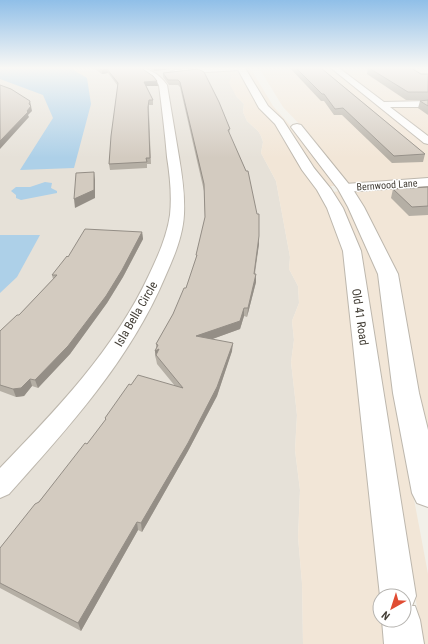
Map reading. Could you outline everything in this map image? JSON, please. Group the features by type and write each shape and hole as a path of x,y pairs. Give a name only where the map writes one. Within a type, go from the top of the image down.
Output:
{"street":[{"name":"Isla Bella Circle","path":"0,486 59,422 93,382 114,352 153,288 173,239 177,215 177,190 166,98"},
{"name":"Old 41 Road","path":"258,98 264,108 279,122 309,170 356,207 388,274 406,393 428,493"},
{"path":"374,98 428,141"},
{"path":"383,105 428,104"},
{"name":"Old 41 Road","path":"279,107 301,131 335,189 335,208 352,251 397,588"},
{"name":"Bernwood Lane","path":"335,189 428,182"},
{"path":"402,628 404,644"}],"shaded area":[{"path":"0,98 238,98 244,104 243,112 247,121 258,131 261,136 263,142 261,153 276,181 290,257 289,269 298,286 299,303 292,321 294,340 291,362 297,415 295,450 300,490 298,537 302,583 303,644 0,644"},
{"path":"238,98 255,98 260,108 274,123 303,170 318,190 343,251 379,588 372,588 372,628 384,628 386,644 303,644 302,583 298,537 300,490 295,450 297,415 291,362 294,340 292,321 299,303 298,286 289,269 290,257 276,181 261,153 263,142 261,136 258,131 247,121 243,112 244,104"},
{"path":"264,98 268,98 273,106 296,132 336,186 329,186 285,124 269,107"},
{"path":"277,98 428,98 428,433 419,394 398,278 400,278 397,269 395,269 364,206 353,190 306,131 283,107"},
{"path":"340,191 349,207 379,274 394,392 428,574 428,644 423,644 364,282 342,208 333,192"}],"water":[{"path":"44,98 90,98 91,104 74,168 20,170 53,118"},
{"path":"45,182 52,183 51,188 57,191 57,193 21,200 16,198 16,195 11,191 16,187 30,187"},
{"path":"0,235 40,235 17,277 0,293"}],"building":[{"path":"0,98 25,98 30,101 29,104 31,106 27,111 28,112 0,141"},
{"path":"116,98 152,98 153,100 149,100 148,107 150,158 146,158 147,162 109,164"},
{"path":"184,98 217,98 230,129 228,130 246,171 248,171 257,214 259,214 259,236 254,274 256,274 248,308 244,308 240,321 196,336 233,343 217,387 188,443 141,523 137,522 78,623 0,583 0,548 35,504 39,502 85,443 87,444 106,419 105,418 129,384 131,385 138,375 183,388 156,355 159,349 155,351 158,345 156,344 173,314 184,288 186,288 197,255 205,217 204,184"},
{"path":"327,98 357,98 425,154 394,156 343,108 335,109"},
{"path":"428,100 428,106 420,101"},
{"path":"94,172 94,190 74,199 76,173"},
{"path":"428,187 428,206 412,207 393,189"},
{"path":"85,229 142,232 106,296 68,346 35,380 30,379 21,388 13,389 0,385 0,331 17,315 19,315 57,275 52,275 67,256 68,257"}]}
